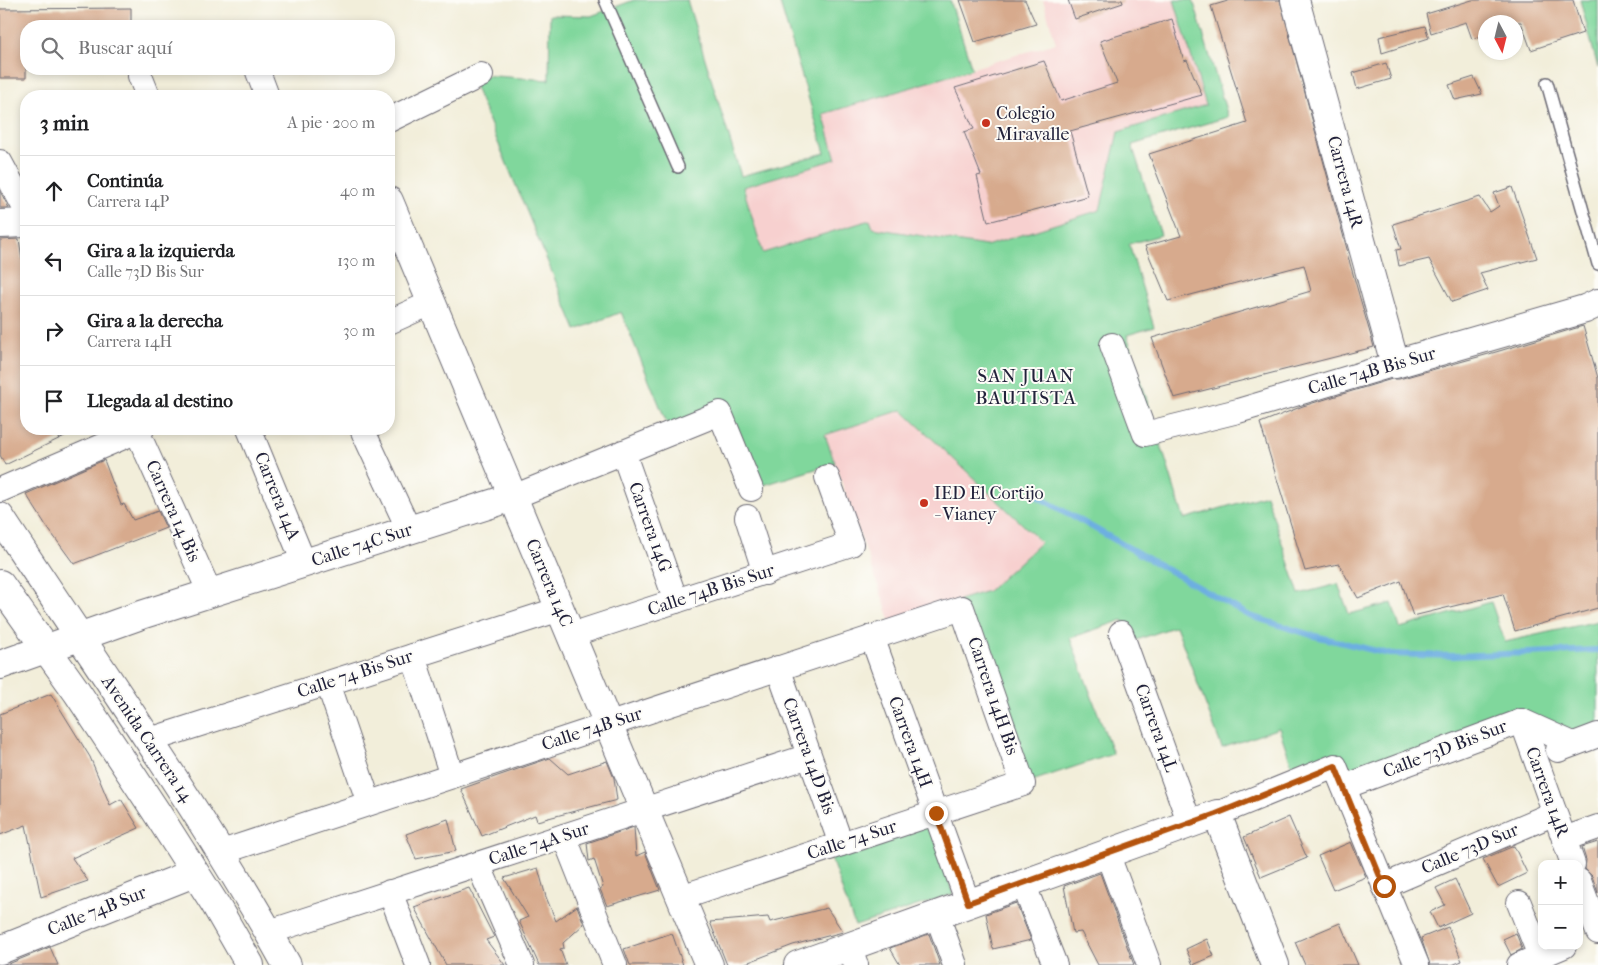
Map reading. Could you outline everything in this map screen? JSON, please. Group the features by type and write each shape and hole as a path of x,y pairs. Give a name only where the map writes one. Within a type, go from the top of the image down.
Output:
{"street":[{"name":"Carrera 14R","path":"1295,0 1395,364"},
{"path":"259,75 265,90"},
{"path":"395,117 482,75"},
{"path":"0,162 20,199"},
{"name":"Carrera 14C","path":"395,214 710,965"},
{"path":"0,224 20,223"},
{"path":"395,319 432,303"},
{"name":"Calle 74B Bis Sur","path":"1112,345 1145,434 1238,410 1598,303"},
{"name":"Calle 74C Sur","path":"0,665 304,563 513,497 720,413 751,489"},
{"path":"0,490 124,435"},
{"name":"Carrera 14 Bis","path":"141,435 210,594"},
{"name":"Carrera 14A","path":"251,435 304,563"},
{"path":"365,435 408,530"},
{"name":"Carrera 14G","path":"623,452 676,601"},
{"name":"Calle 74B Bis Sur","path":"571,635 851,544 827,476"},
{"name":"Avenida Carrera 14","path":"0,517 150,740 222,852 287,965"},
{"path":"747,517 765,573"},
{"name":"Avenida Carrera 14","path":"0,584 47,649 150,802 250,965"},
{"name":"Calle 74B Sur","path":"222,852 962,608"},
{"name":"Carrera 14H Bis","path":"962,608 1023,784"},
{"name":"Calle 74 Bis Sur","path":"150,740 560,609"},
{"name":"Carrera 14L","path":"1122,633 1190,824"},
{"name":"Carrera 14H","path":"872,637 968,903"},
{"path":"413,656 452,776"},
{"name":"Carrera 14D Bis","path":"778,668 841,844"},
{"path":"328,683 369,803"},
{"name":"Carrera 14R","path":"1522,721 1572,860"},
{"name":"Calle 73D Bis Sur","path":"1344,788 1522,721 1573,744"},
{"path":"1535,758 1598,736"},
{"name":"Calle 74A Sur","path":"268,932 809,756"},
{"path":"798,965 853,956 937,915 1190,824 1335,766 1416,965"},
{"name":"Calle 74 Sur","path":"681,897 1023,784"},
{"name":"Calle 73D Sur","path":"1384,886 1555,812"},
{"path":"1216,814 1266,963"},
{"path":"1564,839 1598,827"},
{"path":"564,836 615,965"},
{"path":"1107,853 1149,965"},
{"path":"478,864 522,965"},
{"name":"Calle 74B Sur","path":"0,950 194,872"},
{"path":"1024,884 1054,965"},
{"path":"390,892 418,965"},
{"path":"1583,892 1598,932 1583,938"},
{"path":"1520,903 1540,956"},
{"path":"937,915 956,965"},
{"path":"1519,965 1554,950"}],"lane":[{"path":"605,0 678,167"},
{"path":"1547,83 1598,264"}],"shaded area":[{"name":"Colegio Miravalle","path":"1043,0 1174,0 1206,105 1118,132 1100,210 986,246 872,228 870,220 762,253 743,187 836,159 822,114 1056,43"},
{"name":"IED El Cortijo - Vianey","path":"902,410 1041,543 988,591 891,622 825,435"}],"green space":[{"path":"634,0 687,0 741,176 825,153 779,0 950,0 972,69 823,114 836,159 743,187 763,253 870,220 873,228 986,246 1100,210 1118,132 1206,105 1174,0 1193,0 1228,117 1132,145 1161,235 1129,244 1154,327 1127,335 1184,519 1266,495 1299,594 1338,584 1349,614 1392,603 1400,628 1491,602 1505,642 1598,621 1598,722 1566,736 1517,717 1350,780 1294,772 1279,728 1222,748 1176,626 1131,642 1123,620 1070,638 1113,754 1023,784 959,600 988,591 1041,542 902,410 825,435 835,463 751,489 720,413 671,433 621,312 576,330 472,80 481,75 549,80 550,15 591,16"},
{"path":"1580,0 1598,0 1598,68"},
{"path":"930,823 953,894 855,926 830,856"}],"building":[{"path":"960,0 1025,0 1036,24 975,42"},
{"path":"1068,0 1122,0 1123,3 1075,19"},
{"path":"1231,0 1280,0 1374,347 1174,398 1152,338 1311,291 1304,265 1168,301 1145,246 1181,236 1149,154 1247,123 1211,6"},
{"path":"1472,0 1573,0 1583,33 1531,50 1523,28 1523,15 1478,15 1478,37 1472,39 1466,22 1431,33 1426,14"},
{"path":"131,8 131,20 20,20 20,75 26,75 26,78 0,78 0,9"},
{"path":"1172,19 1184,61 1187,60 1202,95 1070,131 1088,196 988,222 977,176 981,175 964,132 974,129 955,88 1044,61 1061,101 1117,83 1100,41"},
{"path":"1425,26 1429,38 1382,53 1379,37"},
{"path":"1386,63 1391,79 1357,89 1353,73"},
{"path":"1474,77 1482,94 1455,100 1449,85"},
{"path":"1512,187 1537,258 1480,273 1488,290 1452,302 1429,259 1399,266 1396,250 1401,249 1393,224 1480,197 1490,212 1499,206 1494,193"},
{"path":"0,191 9,208 0,208"},
{"path":"19,239 20,246 20,435 67,435 5,465 0,455 0,240"},
{"path":"1583,326 1598,378 1598,608 1515,631 1503,594 1413,616 1401,581 1358,598 1339,564 1305,571 1260,423 1303,406 1392,379 1399,379"},
{"path":"104,460 121,505 124,504 133,520 158,511 166,528 74,564 26,494"},
{"path":"51,694 90,757 110,805 121,799 139,828 72,858 88,881 41,897 26,825 0,835 0,714"},
{"path":"550,758 568,774 607,761 614,778 617,800 537,821 535,815 482,836 461,789"},
{"path":"1289,817 1307,858 1261,877 1244,837"},
{"path":"448,819 456,851 416,859 406,834"},
{"path":"634,827 636,856 645,852 660,890 607,906 600,889 603,887 594,859 589,861 587,843"},
{"path":"1351,842 1366,877 1333,890 1318,856"},
{"path":"1598,842 1598,893 1592,876 1585,869 1586,860 1582,847"},
{"path":"1514,846 1527,873 1498,887 1483,859"},
{"path":"538,868 546,897 556,921 577,906 584,924 563,943 564,948 560,949 566,965 539,965 519,921 528,917 504,878"},
{"path":"1100,873 1134,965 1098,965 1081,932 1073,933 1064,886"},
{"path":"1455,879 1471,913 1438,928 1430,912 1445,905 1436,888"},
{"path":"469,888 494,937 486,940 505,965 446,965 414,907"},
{"path":"1016,903 1031,940 993,949 986,914"},
{"path":"827,908 843,932 793,945 741,965 727,965 710,922 768,917 770,922"},
{"path":"1340,923 1358,965 1305,965 1295,942"},
{"path":"1448,927 1462,961 1452,965 1430,965 1421,938"},
{"path":"672,933 683,965 630,965 624,949"},
{"path":"1516,933 1522,949 1511,955 1503,939"},
{"path":"929,934 940,965 900,965 890,948"},
{"path":"1207,939 1214,956 1193,965 1186,949"},
{"path":"50,947 58,965 6,965"}],"waterway":[{"path":"1035,495 1250,616 1311,635 1389,654 1453,656 1598,650"}],"place":[{"name":"Colegio Miravalle","path":"986,123"},
{"name":"IED El Cortijo - Vianey","path":"924,503"}],"district":[{"name":"SAN JUAN BAUTISTA","path":"1026,387"}],"route":[{"path":"936,813 968,903 1216,814 1335,766 1384,886"}]}
